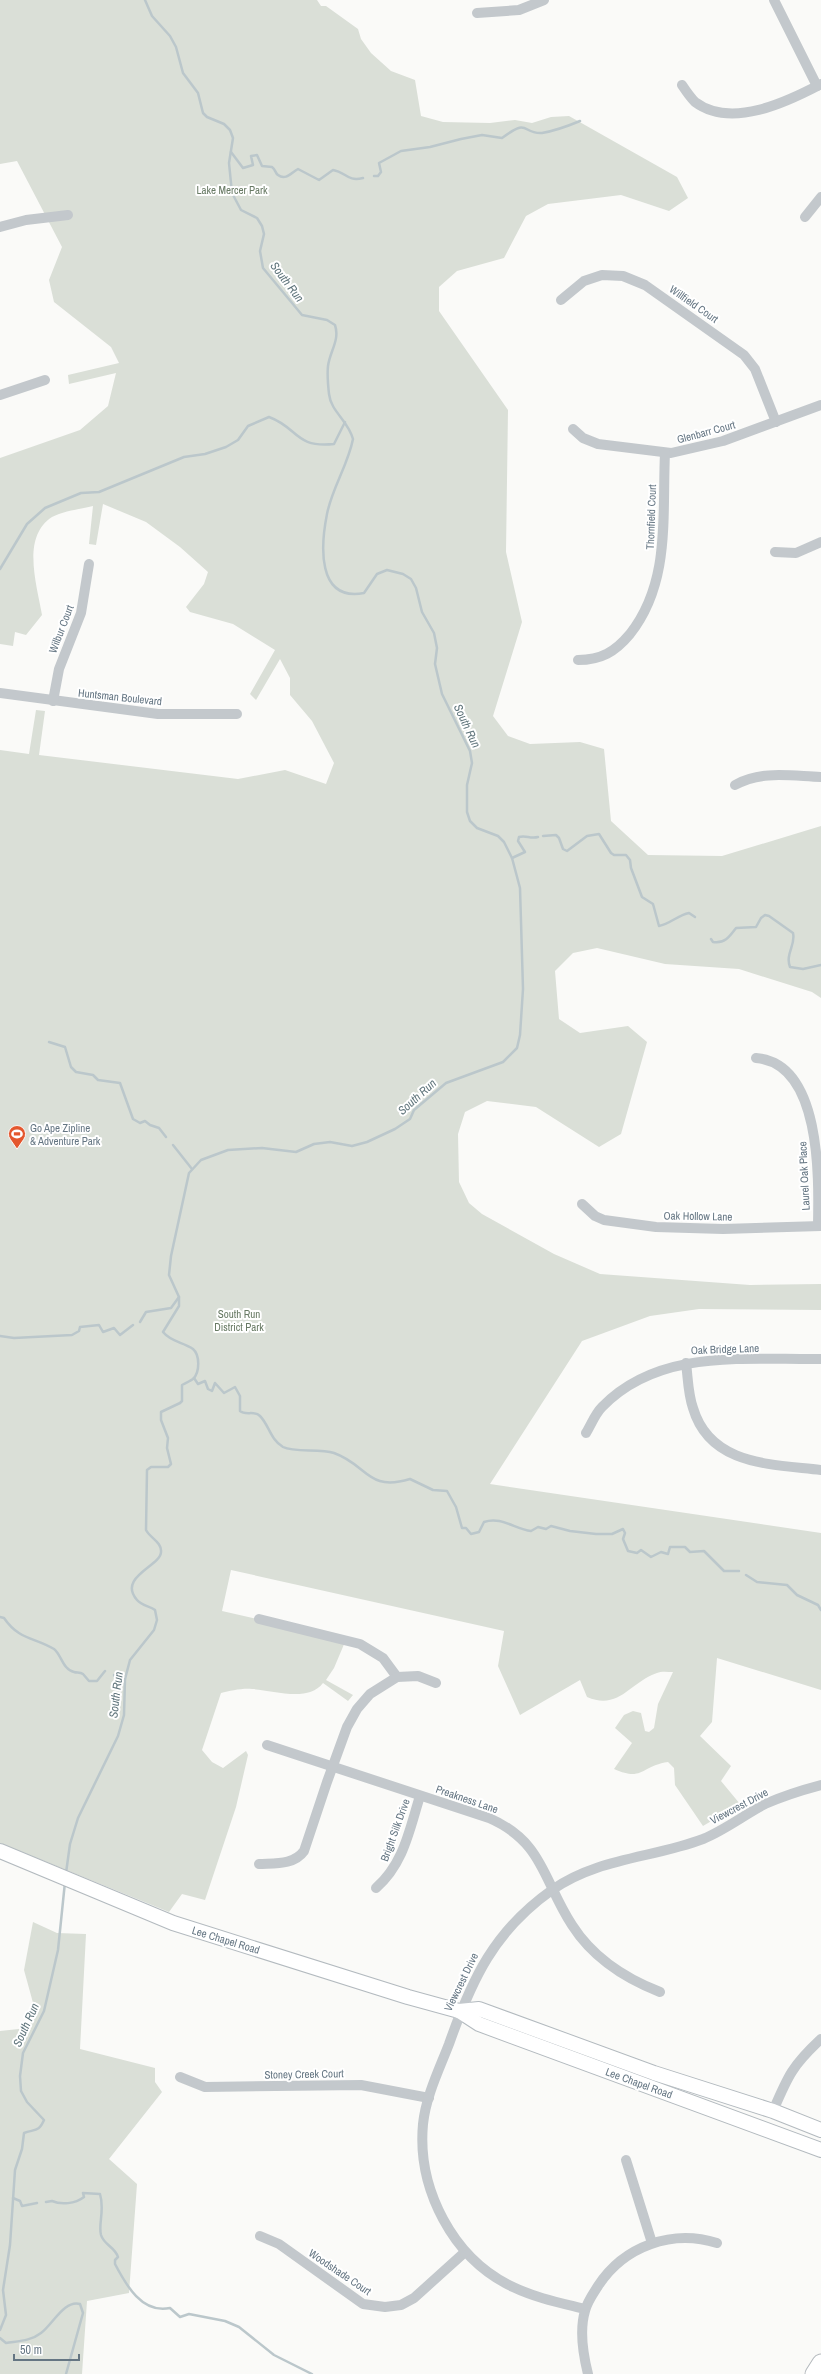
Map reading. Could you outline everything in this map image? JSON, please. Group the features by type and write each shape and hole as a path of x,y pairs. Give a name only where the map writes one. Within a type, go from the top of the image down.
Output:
{"highway":[{"path":"814,2374 821,2363"}],"main road":[{"name":"Lee Chapel Road","path":"0,1851 207,1934 408,1997 459,2011 479,2024 821,2150"},
{"name":"Lee Chapel Road","path":"459,2011 479,2009 662,2076 773,2111 821,2130"}],"street":[{"path":"477,13 519,10 544,0"},
{"path":"682,85 690,97 700,105 718,111 738,112 775,106 819,85 774,0"},
{"path":"805,217 821,197"},
{"path":"0,227 26,220 68,215"},
{"name":"Willfield Court","path":"561,300 584,281 602,275 623,276 645,285 744,355 755,369 776,422"},
{"path":"0,395 45,380"},
{"name":"Glenbarr Court","path":"573,429 583,438 598,444 665,453 707,446 821,405"},
{"name":"Thornfield Court","path":"578,660 602,657 614,650 639,622 650,602 657,582 663,547 665,453"},
{"path":"775,552 796,553 821,542"},
{"name":"Wilbur Court","path":"53,701 59,669 81,613 89,564"},
{"name":"Huntsman Boulevard","path":"0,693 158,714 237,714"},
{"path":"735,785 750,777 761,775 821,777"},
{"name":"Laurel Oak Place","path":"756,1058 774,1061 788,1071 807,1105 818,1156 820,1226"},
{"name":"Oak Hollow Lane","path":"582,1204 595,1216 604,1220 656,1227 723,1230 820,1226"},
{"name":"Oak Bridge Lane","path":"586,1433 601,1408 624,1388 650,1374 686,1363 706,1360 821,1359"},
{"path":"686,1363 691,1399 696,1416 703,1430 716,1445 744,1460 821,1470"},
{"path":"259,1619 365,1646 383,1658 397,1677"},
{"path":"259,1864 289,1862 300,1857 304,1851 347,1727 357,1709 370,1694 397,1677 418,1676 436,1684"},
{"name":"Preakness Lane","path":"267,1745 489,1818 513,1831 533,1851 572,1926 595,1954 626,1977 660,1992"},
{"name":"Viewcrest Drive","path":"585,2310 535,2296 512,2286 481,2266 465,2252 442,2217 428,2180 423,2140 423,2122 429,2098 459,2011 478,1972 497,1942 524,1913 553,1889 605,1864 672,1849 705,1838 766,1804 798,1791 821,1785"},
{"name":"Bright Silk Drive","path":"376,1888 388,1877 397,1864 420,1796"},
{"path":"773,2111 787,2077 796,2063 821,2040"},
{"name":"Stoney Creek Court","path":"180,2077 205,2087 361,2085 429,2098"},
{"path":"626,2160 652,2243"},
{"name":"Woodshade Court","path":"260,2236 279,2244 363,2304 384,2307 401,2305 414,2298 465,2252"},
{"path":"588,2374 583,2348 582,2325 585,2310 591,2297 610,2270 632,2252 652,2243 686,2237 701,2238 717,2243"}],"green space":[{"path":"0,0 317,0 321,6 326,6 358,29 361,39 371,53 391,71 415,80 421,116 443,122 490,123 515,120 532,123 551,117 569,116 677,177 688,198 669,211 621,195 548,204 526,216 504,258 457,271 439,287 439,311 508,410 506,552 522,622 493,716 508,736 530,744 580,742 604,749 611,821 648,855 722,856 821,826 821,998 812,992 739,969 665,964 597,948 573,953 555,971 559,1019 580,1033 628,1026 647,1042 621,1134 599,1147 536,1107 487,1101 465,1112 458,1134 459,1182 469,1203 482,1214 554,1254 600,1274 750,1285 821,1284 821,1310 699,1309 650,1316 582,1341 490,1484 821,1533 821,1690 717,1658 712,1722 700,1736 731,1766 721,1781 740,1804 703,1826 675,1785 674,1768 668,1762 659,1764 637,1774 624,1773 614,1769 632,1743 615,1728 624,1715 633,1711 641,1713 645,1731 649,1732 654,1728 658,1704 673,1672 657,1673 648,1677 624,1694 608,1700 598,1700 587,1697 580,1680 520,1715 498,1666 504,1631 231,1570 222,1611 355,1641 378,1657 345,1642 334,1668 326,1680 353,1695 348,1701 323,1683 317,1689 309,1693 299,1694 248,1689 221,1693 202,1750 212,1762 223,1768 246,1751 248,1755 236,1807 205,1900 182,1894 169,1912 0,1843 0,750 29,754 36,710 45,711 39,755 238,779 285,770 326,784 334,763 312,721 290,695 290,678 280,659 256,700 250,694 275,650 233,624 190,612 186,607 204,584 208,572 180,547 146,522 103,504 96,545 89,544 93,506 56,515 42,526 34,549 34,562 42,615 26,635 15,632 13,646 0,644 0,458 80,430 108,406 116,373 69,384 68,375 119,363 111,347 54,302 49,280 62,247 17,161 0,164"},
{"path":"33,1922 57,1933 86,1934 80,2049 155,2068 155,2082 162,2092 109,2159 137,2184 129,2293 87,2301 82,2374 0,2374 0,2031 28,2028 35,2010 24,1970"}],"waterway":[{"name":"South Run","path":"66,1873 70,1844 78,1818 118,1736 124,1715 125,1679 130,1660 154,1630 157,1620 155,1610 141,1604 137,1600 132,1592 132,1585 136,1578 159,1557 161,1552 160,1545 146,1530 147,1470 151,1467 168,1467 171,1464 167,1448 168,1438 161,1420 161,1412 182,1401 182,1385 193,1379 198,1368 197,1355 193,1349 173,1340 163,1332 179,1306 179,1297 169,1275 171,1256 189,1173 201,1160 228,1150 262,1148 296,1152 314,1144 330,1142 352,1146 367,1142 395,1129 410,1119 414,1110 446,1083 503,1062 517,1048 520,1035 523,989 520,888 512,858 504,842 498,836 477,828 470,821 467,812 467,785 472,763 470,751 442,694 435,664 437,648 434,633 422,612 416,588 411,579 403,574 387,570 377,574 364,593 348,593 337,589 330,580 325,568 323,555 325,526 329,504 348,458 353,439 351,432 333,406 329,394 328,366 336,341 335,325 327,320 302,315 263,268 260,251 264,234 262,226 257,218 241,210 232,193 229,163 233,138 230,130 224,124 207,117 203,113 198,93 183,73 176,47 170,36 152,16 145,0"},
{"path":"374,176 378,176 381,172 379,163 401,151 430,147 482,135 502,138 521,127 535,133 542,133 580,121"},
{"path":"231,152 243,168 253,165 251,156 257,155 262,166 272,167 281,177 286,177 298,169 319,180 333,170 353,179 363,178"},
{"path":"0,569 27,524 45,508 81,493 99,492 184,457 205,454 226,447 238,440 248,426 269,417 279,421 304,440 311,443 321,444 334,444 345,422"},
{"path":"543,836 556,835 559,838 563,849 567,851 587,836 599,834 611,853 614,855 626,855 630,860 631,868 642,897 653,904 659,926 689,913 695,917"},
{"path":"512,858 525,852 518,841 519,837 538,837"},
{"path":"711,939 713,942 721,942 727,939 736,928 756,927 761,918 765,915 769,916 793,933 794,937 789,958 790,967 803,969 821,965"},
{"path":"49,1042 65,1047 71,1067 76,1072 93,1075 98,1080 120,1083 133,1119 140,1123 145,1121 150,1125 159,1128 166,1137"},
{"path":"173,1145 192,1169"},
{"path":"140,1322 146,1312 171,1308 179,1297"},
{"path":"0,1336 14,1338 72,1335 79,1331 80,1327 99,1325 103,1332 114,1328 120,1335 133,1325"},
{"path":"194,1378 198,1384 205,1381 208,1389 212,1391 215,1383 224,1393 235,1387 240,1396 240,1411 258,1414 266,1424 275,1440 283,1447 294,1450 334,1453 345,1458 376,1480 396,1482 410,1479 433,1490 447,1491 456,1507 462,1528 466,1528 471,1534 479,1532 484,1522 490,1521 502,1522 531,1531 538,1527 546,1529 551,1526 570,1531 612,1534 623,1529 625,1533 623,1539 628,1551 637,1553 641,1550 651,1557 661,1552 668,1554 670,1547 685,1547 690,1552 704,1551 724,1571 739,1571"},
{"path":"746,1575 757,1582 787,1585 797,1595 818,1605 821,1610"},
{"path":"0,1617 4,1618 21,1634 54,1649 70,1671 83,1674 89,1681 97,1681 105,1671"},
{"path":"114,1675 119,1680 125,1679"},
{"name":"South Run","path":"0,2330 6,2315 3,2290 10,2245 15,2170 22,2149 24,2133 40,2127 44,2120 27,2102 21,2091 20,2076 23,2053 44,2011 58,1950 65,1882"},
{"path":"46,2202 52,2201 68,2203 84,2197 83,2193 100,2194 102,2206 100,2231 102,2238 117,2254 118,2257 115,2260 115,2264 124,2281 143,2302 151,2307 160,2309 170,2308 180,2317 189,2314 225,2321 239,2327 274,2355 312,2374"},
{"path":"13,2198 20,2201 22,2206 37,2203"},
{"name":"South Run","path":"0,2338 6,2343 33,2338 41,2333 69,2305 74,2303 80,2304 83,2313 66,2374"}],"place":[{"name":"Go Ape Zipline & Adventure Park","path":"17,1149"}],"park label":[{"name":"Lake Mercer Park","path":"232,190"},
{"name":"South Run District Park","path":"239,1320"}]}
